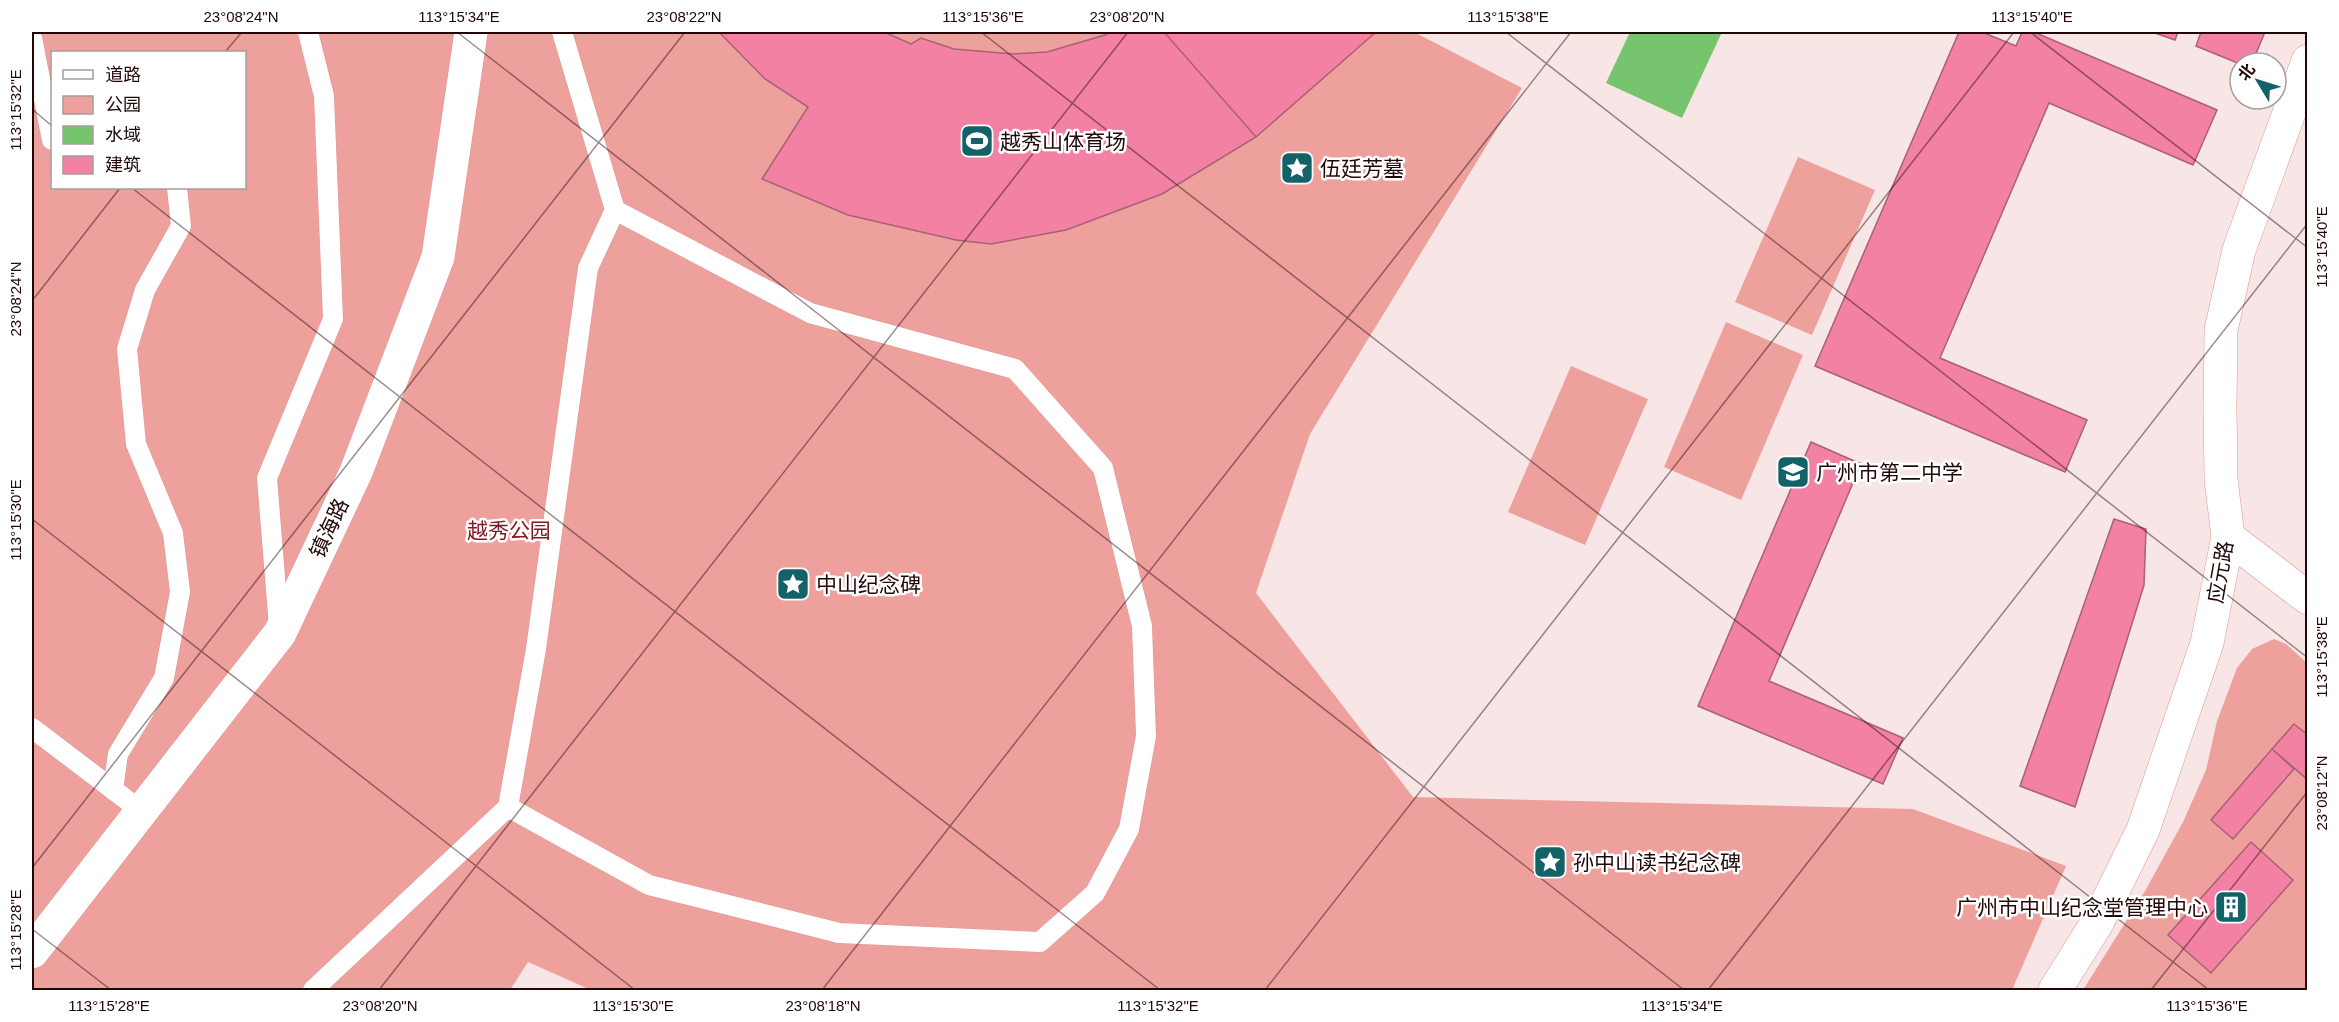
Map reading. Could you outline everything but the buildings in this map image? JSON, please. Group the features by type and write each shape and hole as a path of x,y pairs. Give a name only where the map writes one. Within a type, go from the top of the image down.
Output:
{"street":[{"name":"镇海路","path":"32,952 140,810 280,633 356,472 438,256 471,32"},
{"name":"应元路","path":"2055,990 2097,923 2143,830 2206,643 2228,537 2221,479 2221,330 2239,250 2307,61"},
{"path":"2228,537 2307,598"}],"lane":[{"path":"280,633 267,478 333,319 324,96 308,32"},
{"path":"313,990 508,807 536,649 588,268 615,210 562,32"},
{"path":"32,38 51,135"},
{"path":"113,790 118,754 164,678 180,592 173,533 136,444 128,349 145,290 180,226 177,189"},
{"path":"508,807 649,885 660,888 839,933 1040,942 1095,893 1129,829 1146,736 1142,626 1103,468 1015,369 810,313 615,210"},
{"path":"32,728 140,810"}],"green space":[{"name":"越秀公园","path":"32,32 1414,32 1522,88 1310,434 1256,593 1413,797 1913,809 2066,866 2012,990 591,990 528,962 510,990 32,990"},
{"path":"1798,157 1875,190 1812,335 1735,302"},
{"path":"1726,322 1803,355 1741,500 1664,467"},
{"path":"1571,366 1648,399 1585,545 1508,512"},
{"path":"2274,639 2286,644 2307,663 2307,990 2083,990 2145,891 2183,822 2206,770 2217,721 2237,668 2252,649"}],"water":[{"path":"1630,32 1722,32 1682,118 1606,83"}],"place":[{"name":"越秀山体育场","path":"977,141"},
{"name":"伍廷芳墓","path":"1297,168"},
{"name":"广州市第二中学","path":"1793,472"},
{"name":"中山纪念碑","path":"793,584"},
{"name":"孙中山读书纪念碑","path":"1550,862"},
{"name":"广州市中山纪念堂管理中心","path":"2231,907"}]}
